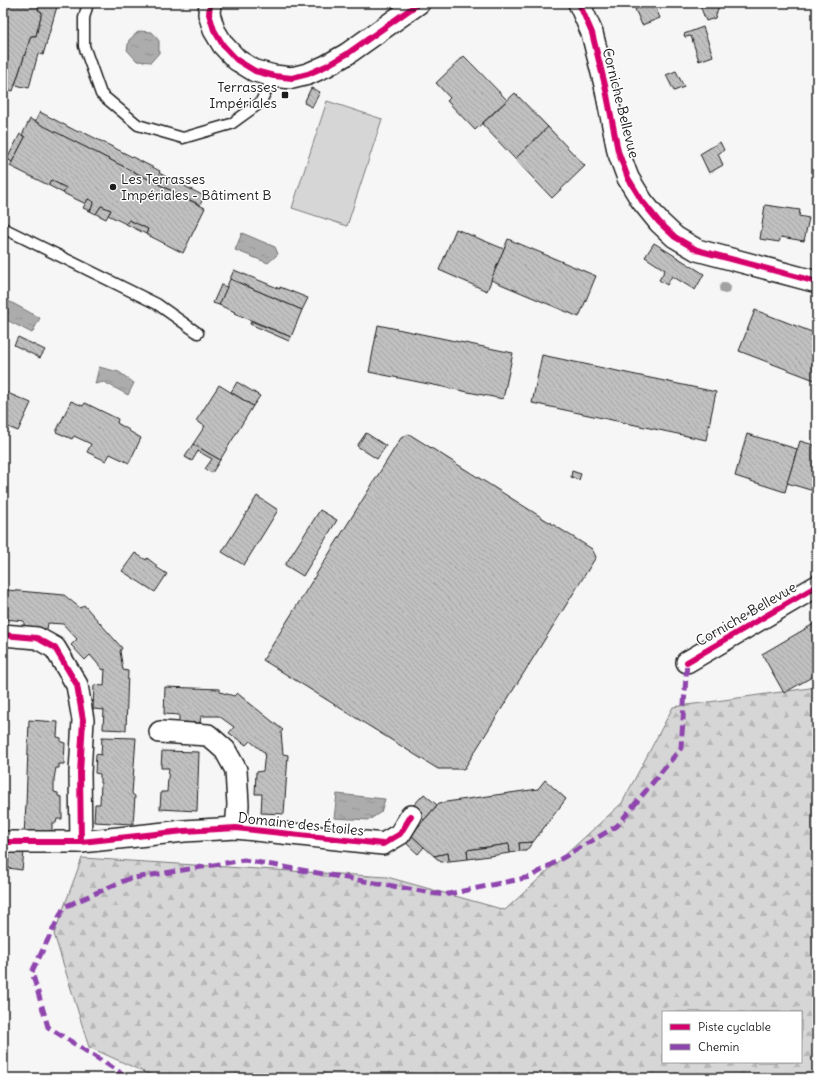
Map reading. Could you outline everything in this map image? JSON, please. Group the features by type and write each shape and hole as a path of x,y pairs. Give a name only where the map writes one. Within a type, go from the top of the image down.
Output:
{"street":[{"path":"210,3 209,14 214,30 223,45 237,60 255,71 274,76 292,78 308,74 347,54 419,3"},
{"name":"Corniche Bellevue","path":"579,3 592,34 618,151 628,178 642,201 659,222 675,237 697,250 817,282"},
{"name":"Corniche Bellevue","path":"687,662 817,586"},
{"path":"3,635 37,638 55,648 77,685 83,720 80,773 80,842"},
{"name":"Domaine des Étoiles","path":"160,732 208,735 225,750 236,770 238,805 236,828"},
{"name":"Domaine des Étoiles","path":"3,842 80,842 184,831 236,828 384,844 400,834 411,816"}],"lane":[{"path":"88,3 84,18 84,46 101,94 138,125 183,138 231,124 260,103 274,76"},
{"path":"3,228 157,304 198,333"}],"green space":[{"path":"327,101 382,119 347,226 292,208"},
{"path":"817,687 817,1078 157,1078 89,1047 54,934 82,858 387,877 505,910 622,803 673,707"}],"water":[{"path":"139,31 152,32 159,41 159,53 151,62 137,61 127,50 129,40"},
{"path":"242,233 275,247 278,254 268,263 235,250"},
{"path":"3,298 40,318 32,333 3,318"},
{"path":"99,367 119,372 134,383 128,395 104,382 95,384"},
{"path":"337,794 385,799 381,812 369,820 334,818"}],"building":[{"path":"3,3 40,3 38,10 42,12 36,36 31,36 13,91 3,88"},
{"path":"40,3 58,3 43,55 38,54 29,88 15,85 31,36 36,36 42,12 38,10"},
{"path":"648,3 650,8 655,6 660,18 642,25 635,9"},
{"path":"699,3 720,3 715,18 706,21"},
{"path":"703,27 713,56 699,61 691,36 685,37 684,34"},
{"path":"464,56 507,100 475,130 447,101 450,98 436,83"},
{"path":"676,71 684,87 674,91 666,75"},
{"path":"311,88 320,92 312,107 304,103"},
{"path":"515,93 548,127 515,159 482,124"},
{"path":"40,112 160,171 159,173 204,196 200,205 35,122"},
{"name":"Les Terrasses Impériales - Bâtiment B","path":"30,119 205,208 183,253 146,234 148,229 129,220 126,224 108,215 111,210 101,206 96,214 90,211 94,202 88,199 86,204 63,193 66,188 51,180 48,185 10,166 25,137 22,135"},
{"path":"548,127 585,166 552,198 515,159"},
{"path":"20,134 25,137 12,162 7,159"},
{"path":"720,142 724,150 718,154 723,165 709,173 700,154"},
{"path":"51,180 66,188 63,193 48,185"},
{"path":"88,199 94,202 90,211 83,208"},
{"path":"765,205 800,210 799,216 809,218 804,241 781,237 779,242 760,239"},
{"path":"101,206 111,210 106,219 96,214"},
{"path":"129,220 148,229 146,234 126,224"},
{"path":"456,229 504,249 487,291 439,270"},
{"path":"508,239 596,276 579,317 491,280"},
{"path":"654,243 704,274 695,290 672,276 667,285 659,280 665,270 645,257"},
{"path":"234,270 280,289 280,287 308,298 302,310 230,279"},
{"path":"230,279 302,310 291,337 234,313 235,312 219,305"},
{"path":"221,285 227,287 219,305 213,303"},
{"path":"755,310 817,334 817,381 739,351"},
{"path":"251,321 291,337 289,341 250,324"},
{"path":"378,325 513,353 503,399 369,372"},
{"path":"18,337 45,350 40,358 14,345"},
{"path":"542,355 716,392 706,440 532,403"},
{"path":"237,382 260,396 253,406 231,392"},
{"path":"219,385 253,406 220,460 193,444 205,426 196,421"},
{"path":"3,391 31,403 18,431 3,425"},
{"path":"71,401 83,406 85,403 118,419 117,423 141,438 129,463 110,454 106,461 87,452 91,444 74,436 72,439 56,432"},
{"path":"366,433 386,446 377,459 357,446"},
{"path":"409,434 592,549 596,557 464,769 438,769 263,660 401,438"},
{"path":"747,434 797,449 785,492 735,476"},
{"path":"800,441 817,446 817,492 787,483"},
{"path":"193,444 220,460 212,473 205,469 212,459 198,451 192,461 185,457"},
{"path":"572,471 581,474 579,480 571,477"},
{"path":"257,496 278,510 244,565 222,552"},
{"path":"320,510 337,520 303,576 285,565"},
{"path":"135,553 146,560 147,558 156,565 156,567 167,574 155,592 122,571"},
{"path":"3,586 6,586 7,590 64,595 80,608 84,605 122,648 120,651 123,670 128,671 126,730 103,729 104,710 93,709 94,685 104,686 105,669 103,670 90,655 85,660 71,645 77,639 63,624 48,623 47,629 24,627 24,621 5,619 6,614 3,614"},
{"path":"817,622 817,674 784,693 762,654"},
{"path":"165,687 220,689 220,692 234,696 237,693 283,730 281,732 283,754 288,755 284,814 261,813 262,794 255,794 256,772 263,771 265,753 250,741 246,745 229,733 234,727 219,716 201,716 200,723 179,722 179,715 164,714"},
{"path":"29,720 58,722 57,737 61,738 61,742 65,743 64,764 59,764 59,768 56,768 54,779 54,792 58,793 58,796 62,797 62,819 57,819 56,823 52,823 52,835 24,833"},
{"path":"102,737 136,738 132,794 135,796 133,824 94,822 95,804 100,804 101,783 100,774 95,773 96,754 101,755"},
{"path":"162,751 199,752 197,811 160,809 161,792 167,792 169,768 161,768"},
{"path":"545,780 566,799 533,842 519,843 520,851 510,853 509,844 467,850 468,859 449,861 448,853 434,856 411,835 439,803 538,789"},
{"path":"424,794 437,805 424,820 411,808"},
{"path":"411,835 424,847 418,854 405,842"},
{"path":"533,842 526,851 520,851 519,843"},
{"path":"509,844 510,853 468,859 467,850"},
{"path":"9,851 24,852 22,870 8,868"},
{"path":"448,853 449,861 441,862 434,856"}],"marked path":[{"path":"125,1078 118,1071 48,1027 32,972 64,907 128,879 244,860 444,895 530,877 617,826 681,748 687,662"}],"cycle path":[{"path":"210,3 209,14 214,30 223,45 237,60 255,71 274,76 292,78 308,74 347,54 419,3"},
{"path":"579,3 592,33 605,85 618,151 628,178 642,201 659,222 675,237 697,250 817,282"},
{"path":"687,662 817,586"},
{"path":"3,635 37,638 55,648 77,685 83,720 80,773 81,842"},
{"path":"3,842 81,842 184,831 236,828 383,844 400,834 411,816"}],"place":[{"name":"Terrasses Impériales","path":"285,95"},
{"name":"Les Terrasses Impériales - Bâtiment B","path":"113,187"}]}
